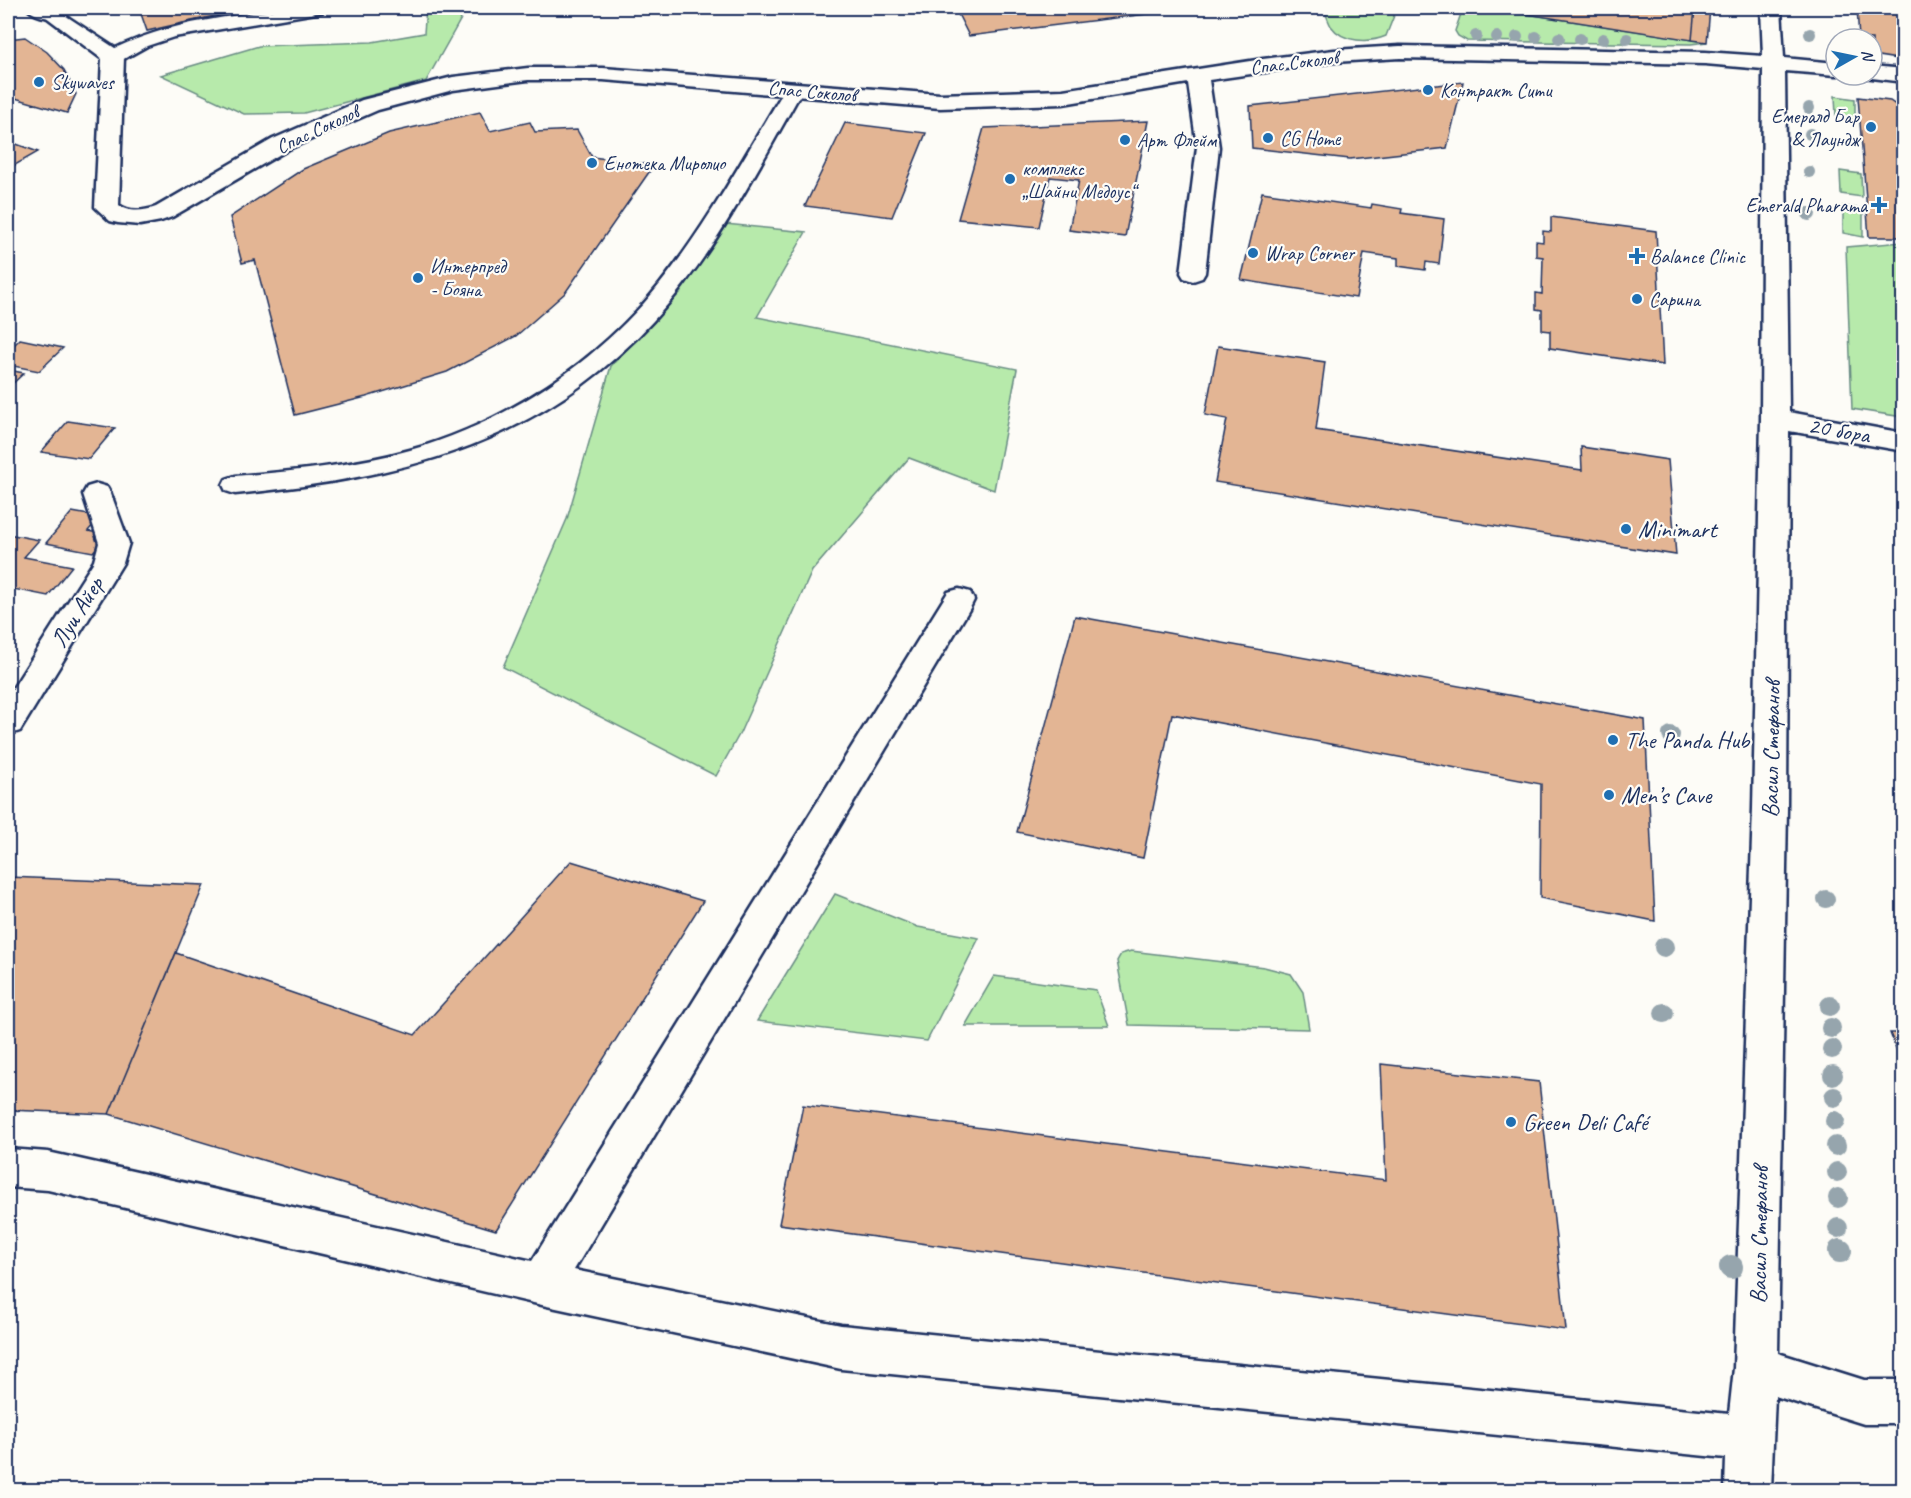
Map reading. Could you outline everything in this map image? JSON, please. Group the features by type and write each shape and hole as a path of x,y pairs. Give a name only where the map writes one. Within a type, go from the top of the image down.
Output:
{"street":[{"name":"Васил Стефанов","path":"1748,1491 1749,1438 1756,1368 1770,808 1775,419 1774,62 1771,8"},
{"path":"43,10 113,57"},
{"name":"Спас Соколов","path":"113,57 107,207 111,213 128,218 146,217 164,212 282,144 370,105 453,84 528,74 603,74 940,101 1063,97 1263,65 1334,56 1400,52 1604,55 1774,62 1824,68"},
{"path":"1884,74 1904,76"},
{"path":"1192,273 1208,147 1198,77"},
{"name":"20 бора","path":"1775,419 1904,442"},
{"name":"Луи Айер","path":"8,722 108,563 114,543 97,494"},
{"path":"542,1284 959,600"},
{"path":"8,1168 48,1171 542,1284 842,1347 1749,1438"},
{"path":"1756,1368 1864,1401 1904,1402"}],"lane":[{"path":"113,57 141,42 171,32 316,8"},
{"path":"235,486 366,468 432,452 486,429 543,399 597,362 635,326 668,289 738,183 794,89"}],"green space":[{"path":"426,8 467,8 426,81 304,113 244,114 161,75 259,46 372,42 424,33"},
{"path":"1323,8 1397,8 1386,36 1372,40 1357,40 1336,32"},
{"path":"1463,8 1488,8 1707,42 1691,44 1467,41 1458,36 1455,31"},
{"path":"1835,96 1855,99 1855,119 1836,116"},
{"path":"1840,171 1861,174 1862,197 1841,194"},
{"path":"1843,206 1863,209 1863,237 1843,233"},
{"path":"725,224 806,232 757,317 1017,369 994,490 909,458 812,571 740,733 716,776 503,667 567,519 611,366 680,293"},
{"path":"1903,242 1903,417 1852,409 1846,247"},
{"path":"835,894 918,927 979,938 927,1041 757,1021"},
{"path":"1131,951 1264,967 1291,974 1303,992 1309,1029 1129,1025 1117,961 1121,954"},
{"path":"994,976 1096,990 1109,1026 965,1026"}],"building":[{"path":"139,8 280,8 221,21 218,15 147,31"},
{"path":"955,8 1160,8 1164,12 969,36"},
{"path":"1488,8 1695,8 1692,40"},
{"path":"1695,8 1710,8 1707,42 1692,40"},
{"path":"1857,8 1904,8 1904,60 1884,57 1884,27 1858,27"},
{"name":"Skywaves","path":"25,37 47,52 64,70 76,94 67,113 8,96 8,39"},
{"path":"1463,82 1447,148 1350,159 1252,148 1250,106"},
{"path":"1858,97 1890,101 1904,111 1904,237 1869,237"},
{"name":"Интерпред - Бояна","path":"480,112 490,131 530,122 535,132 577,130 592,157 654,165 565,293 516,336 447,372 366,397 295,415 255,260 242,263 230,217 303,169 389,133"},
{"name":"комплекс „Шайни Медоус“","path":"1148,121 1125,237 1069,230 1079,180 1050,177 1039,227 958,219 984,128"},
{"path":"845,123 926,133 892,217 805,206"},
{"path":"8,141 38,152 8,169"},
{"path":"1262,192 1371,208 1372,204 1402,209 1401,213 1444,219 1439,264 1426,262 1425,270 1398,266 1398,258 1364,253 1356,298 1241,280"},
{"path":"1551,217 1656,231 1663,365 1550,348 1550,331 1542,330 1542,310 1536,309 1536,293 1542,294 1543,257 1536,256 1536,241 1543,242 1543,231 1551,232"},
{"path":"20,339 63,348 39,371 8,365 8,351"},
{"path":"1218,346 1325,362 1316,430 1582,470 1581,447 1668,460 1676,555 1215,482 1227,419 1205,415"},
{"path":"8,370 24,373 8,388"},
{"path":"68,421 115,428 89,459 41,452"},
{"path":"72,512 100,517 88,531 107,535 93,552 46,543"},
{"path":"8,534 39,540 24,557 72,566 48,596 8,588"},
{"path":"1075,616 1645,720 1655,921 1540,898 1541,784 1172,714 1143,858 1017,832"},
{"path":"571,861 703,901 496,1230 109,1114 176,953 415,1035"},
{"path":"8,877 204,885 109,1114 8,1110"},
{"path":"1890,1033 1904,1033 1904,1069"},
{"path":"1381,1064 1539,1082 1566,1330 779,1224 803,1105 1386,1180"}],"place":[{"name":"Skywaves","path":"39,82"},
{"name":"Контракт Сити","path":"1428,90"},
{"name":"Емералд Бар & Лаундж","path":"1871,127"},
{"name":"CG Home","path":"1268,138"},
{"name":"Арт Флейм","path":"1125,140"},
{"name":"Енотека Миролио","path":"592,163"},
{"name":"комплекс „Шайни Медоус“","path":"1010,179"},
{"name":"Emerald Pharama","path":"1879,205"},
{"name":"Wrap Corner","path":"1253,253"},
{"name":"Balance Clinic","path":"1637,256"},
{"name":"Интерпред - Бояна","path":"418,278"},
{"name":"Сарина","path":"1637,299"},
{"name":"Minimart","path":"1626,529"},
{"name":"The Panda Hub","path":"1613,740"},
{"name":"Men’s Cave","path":"1609,795"},
{"name":"Green Deli Café","path":"1511,1122"}]}
